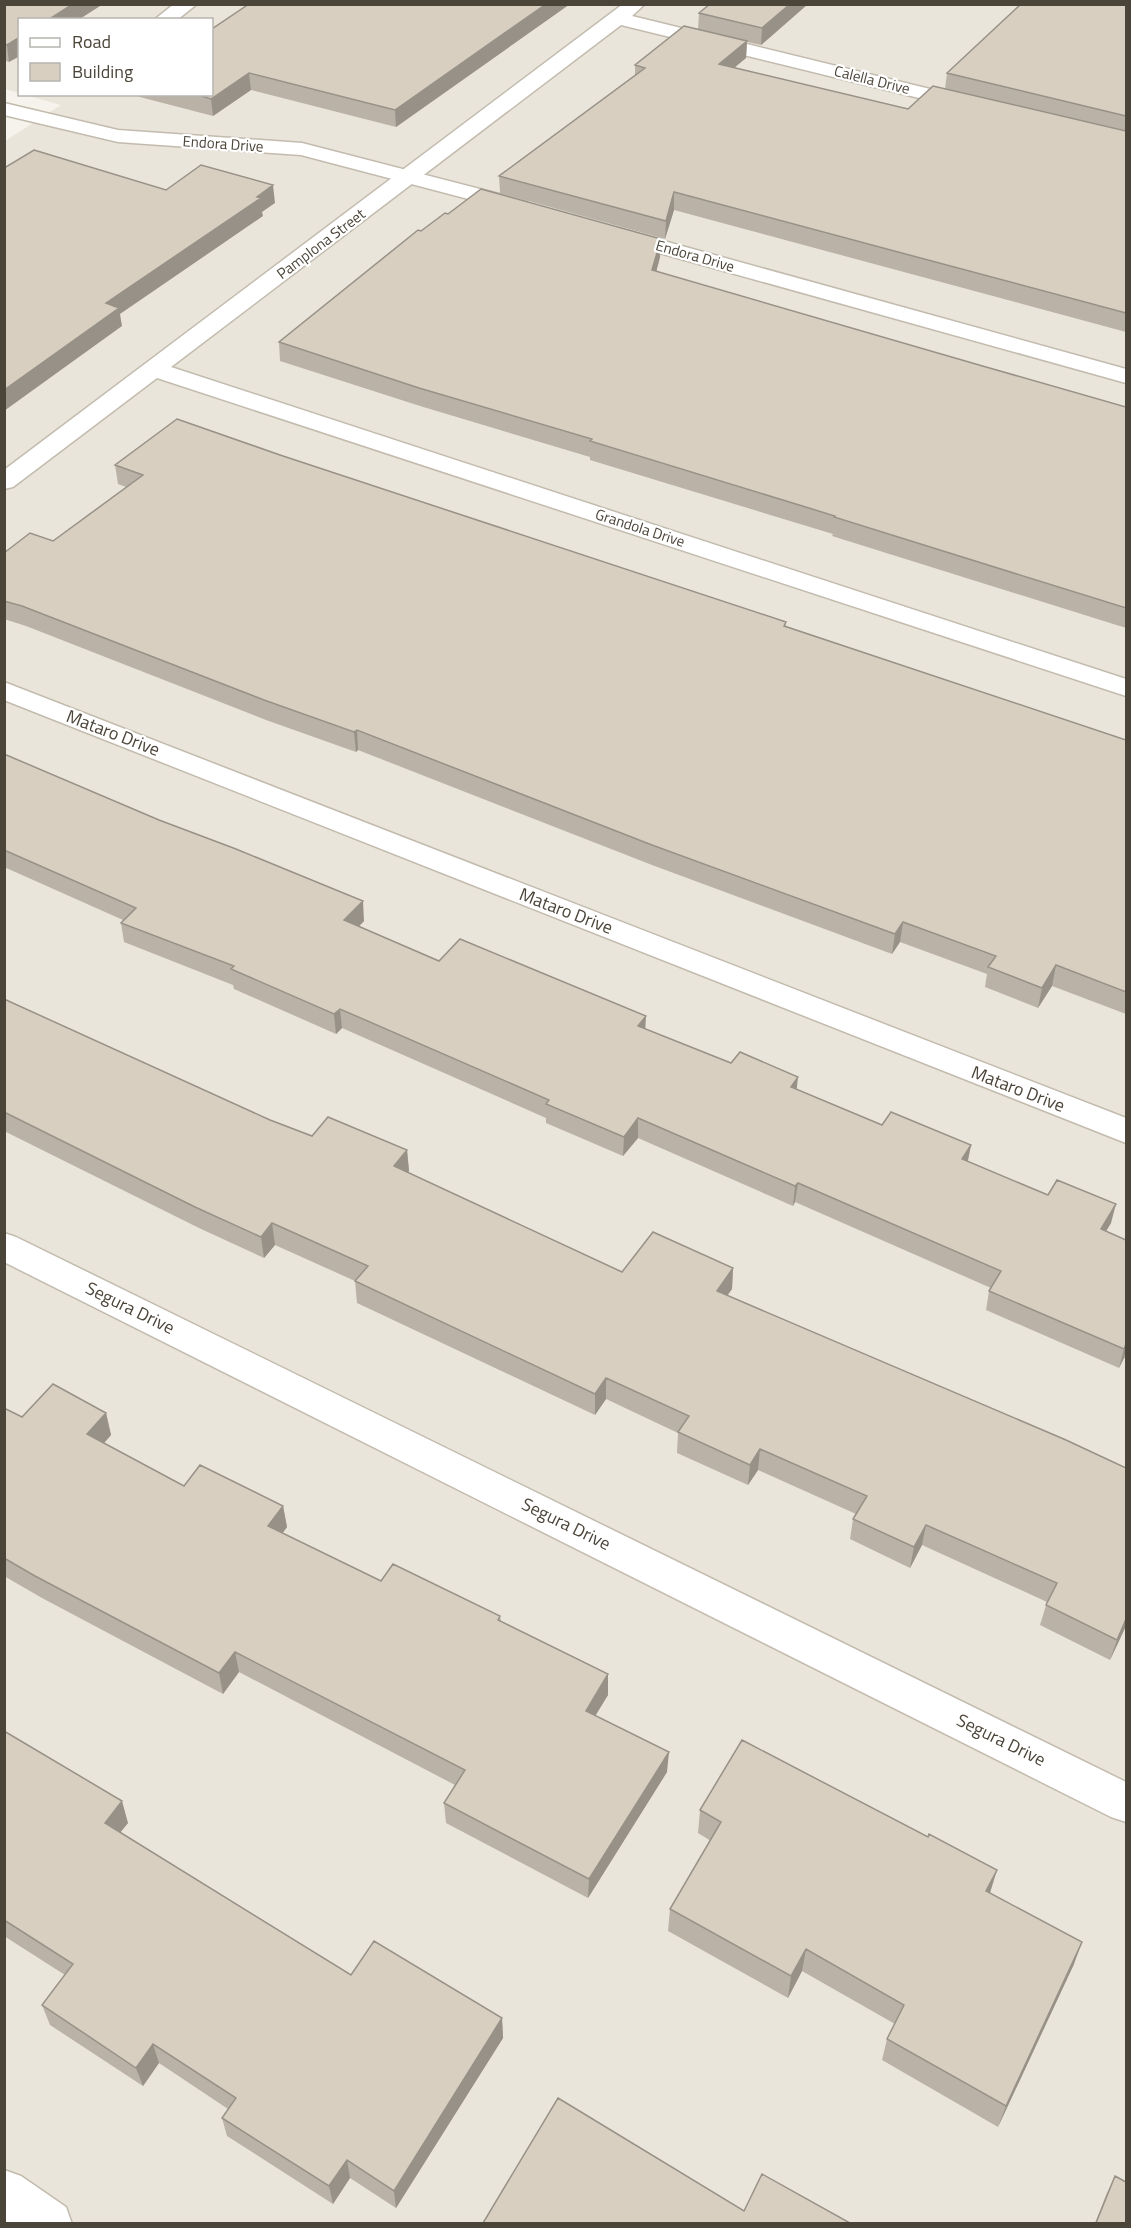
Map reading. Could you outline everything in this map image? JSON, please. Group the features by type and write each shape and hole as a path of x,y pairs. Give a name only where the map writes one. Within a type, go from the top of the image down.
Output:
{"street":[{"path":"166,18 188,4"},
{"name":"Pamplona Street","path":"4,482 411,177 636,4"},
{"name":"Calella Drive","path":"617,18 988,108"},
{"path":"7,112 35,96"},
{"name":"Endora Drive","path":"7,112 118,136 302,149 538,212"},
{"name":"Endora Drive","path":"596,228 1126,376"},
{"name":"Grandola Drive","path":"154,369 1126,688"},
{"name":"Mataro Drive","path":"4,690 1126,1131"},
{"name":"Segura Drive","path":"4,1246 1126,1803"},
{"path":"4,2193 50,2223"}],"shaded area":[{"path":"5,5 1126,5 1126,2223 5,2224 5,141 61,105 29,96 213,96 213,18 18,18 18,93 5,89"}],"building":[{"path":"4,4 73,4 51,18 18,18 18,38 7,45 4,44"},
{"path":"249,4 546,4 395,110 249,73 211,99 201,96 213,96 213,28"},
{"path":"710,4 790,4 762,28 699,13"},
{"path":"1021,4 1126,4 1126,116 947,73"},
{"path":"684,26 747,41 719,64 908,109 933,86 1126,131 1126,313 674,192 666,221 499,176 645,68 635,65"},
{"path":"34,150 166,190 201,165 273,185 257,197 261,198 106,303 119,308 4,390 4,167"},
{"path":"481,189 661,239 652,270 1126,407 1126,608 590,441 592,439 419,388 279,342 418,230 421,231 445,213 448,214"},
{"path":"177,419 786,622 784,626 1126,740 1126,992 1056,965 1042,988 988,967 996,956 903,922 895,934 652,845 357,730 354,732 264,700 4,601 4,553 30,533 53,541 143,475 115,465"},
{"path":"4,754 159,820 363,901 344,920 439,961 460,939 646,1016 638,1026 731,1063 740,1052 798,1077 791,1087 882,1125 891,1112 971,1145 962,1159 1048,1195 1057,1180 1116,1204 1101,1229 1126,1240 1126,1344 1124,1349 989,1291 1001,1271 798,1183 795,1186 638,1118 624,1137 546,1104 549,1100 340,1009 334,1014 231,969 234,966 121,923 136,908 4,850"},
{"path":"4,999 270,1120 312,1136 328,1117 407,1150 394,1166 622,1272 653,1232 733,1268 717,1291 1066,1440 1126,1468 1126,1619 1117,1640 1046,1605 1057,1583 926,1525 914,1547 853,1519 867,1496 760,1449 750,1465 678,1432 689,1416 606,1378 595,1394 355,1281 368,1266 272,1223 261,1237 195,1207 4,1112"},
{"path":"53,1384 106,1413 87,1434 184,1486 200,1465 283,1506 268,1526 381,1581 393,1564 500,1616 498,1620 608,1674 586,1711 669,1752 589,1879 444,1803 465,1770 235,1652 219,1673 4,1558 4,1408 22,1417"},
{"path":"4,1731 122,1801 105,1823 351,1975 374,1941 502,2018 394,2191 347,2160 329,2186 222,2118 236,2098 153,2044 136,2068 42,2005 73,1964 4,1920"},
{"path":"742,1740 928,1837 929,1834 997,1870 986,1891 1082,1942 1006,2106 887,2039 904,2005 806,1949 791,1976 670,1909 721,1822 700,1810"},
{"path":"558,2098 744,2211 762,2174 850,2223 483,2223"},
{"path":"1115,2176 1126,2182 1126,2223 1096,2223"}]}
